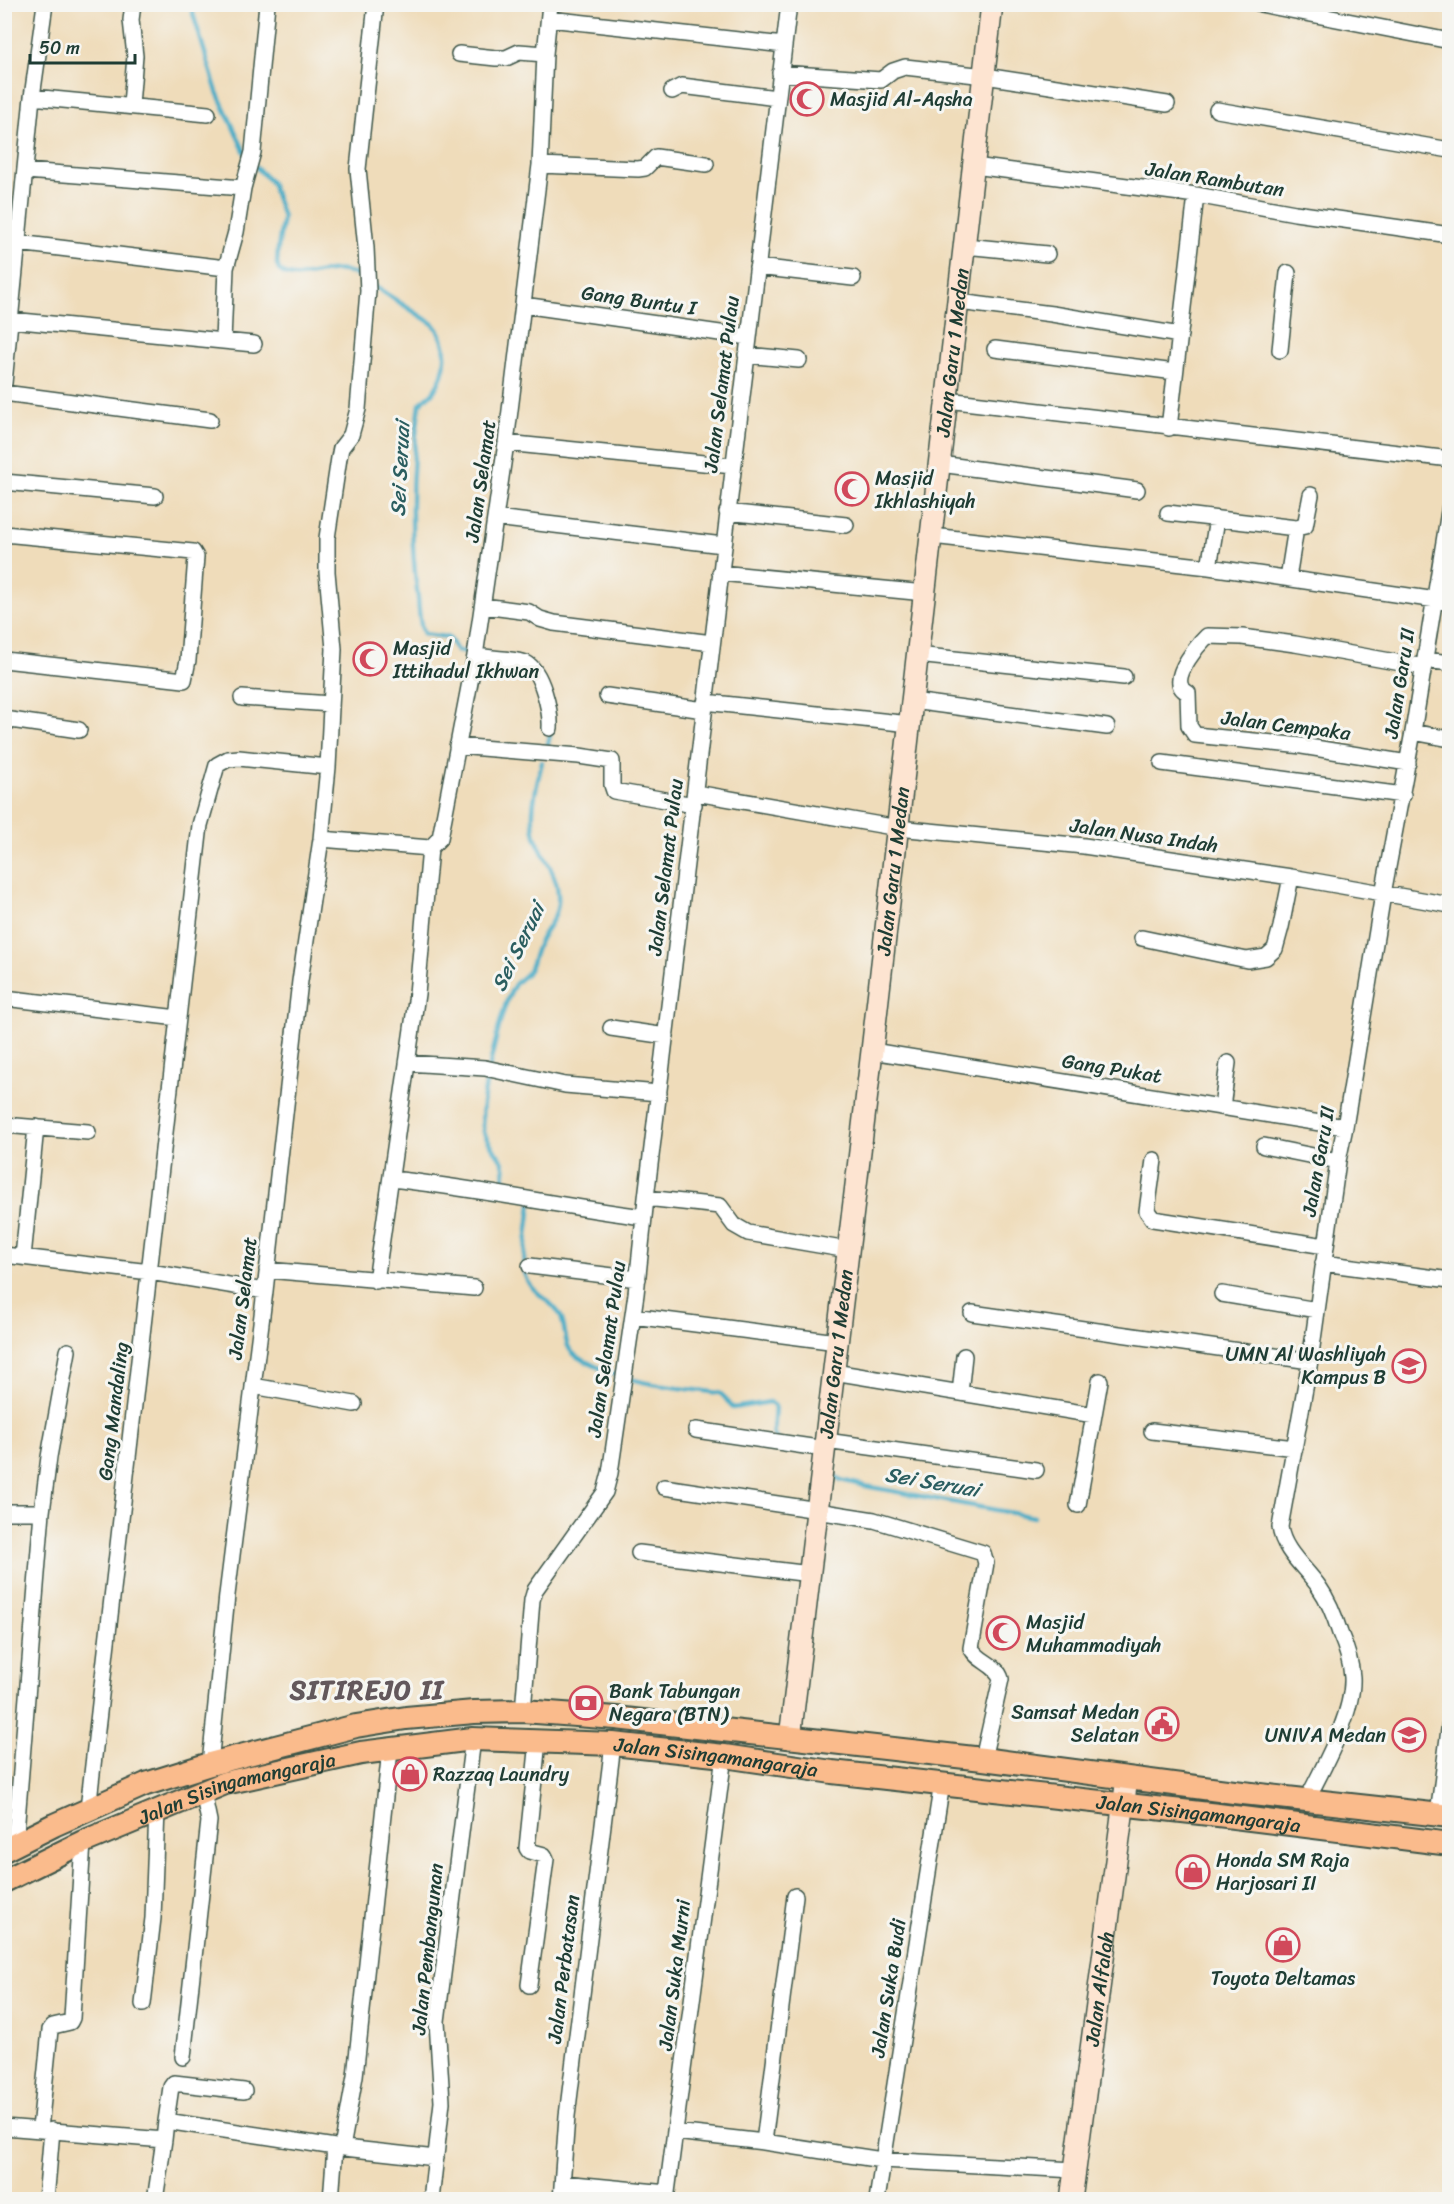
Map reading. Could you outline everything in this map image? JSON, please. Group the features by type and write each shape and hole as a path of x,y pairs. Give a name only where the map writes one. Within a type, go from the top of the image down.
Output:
{"main road":[{"name":"Jalan Sisingamangaraja","path":"10,1848 88,1809 146,1785 210,1764 356,1726 449,1714 524,1711 616,1718 983,1759 1444,1815"},
{"path":"356,1726 361,1753"},
{"name":"Jalan Sisingamangaraja","path":"4,1881 157,1810 239,1779 361,1753 473,1740 612,1744 1449,1844"}],"street":[{"path":"4,383 6,344 11,320 32,97 45,4"},
{"path":"131,105 135,56 131,20 133,4"},
{"path":"223,341 226,268 237,232 243,189 251,159 267,4"},
{"name":"Jalan Selamat","path":"210,1764 227,1595 265,1291 300,981 321,838 328,767 334,649 327,572 327,538 341,448 351,435 358,409 368,284 358,170 376,4"},
{"name":"Jalan Selamat Pulau","path":"524,1711 532,1600 535,1590 605,1492 610,1473 638,1279 723,544 789,4"},
{"name":"Jalan Garu 1 Medan","path":"790,1738 993,4"},
{"path":"1263,6 1449,41"},
{"path":"550,12 784,45"},
{"name":"Jalan Selamat","path":"429,848 440,838 475,656 496,518 540,165 545,54 550,12"},
{"path":"459,54 506,58 519,52 545,54"},
{"path":"780,73 881,80 905,66 1167,104"},
{"path":"672,91 682,86 777,98"},
{"path":"32,97 208,114"},
{"path":"1217,110 1449,150"},
{"path":"540,165 638,169 645,168 656,157 706,164"},
{"name":"Jalan Rambutan","path":"974,166 1196,195 1295,213 1449,235"},
{"path":"26,171 243,189"},
{"path":"1169,428 1196,195"},
{"path":"18,243 226,268"},
{"path":"965,246 1047,254"},
{"path":"757,267 854,278"},
{"path":"1280,350 1288,273"},
{"path":"958,302 1052,314 1180,335"},
{"name":"Gang Buntu I","path":"523,305 748,337"},
{"path":"11,320 254,344"},
{"path":"994,350 1175,372"},
{"path":"746,355 800,360"},
{"path":"4,393 210,420"},
{"path":"947,400 1169,428 1449,459"},
{"path":"506,443 733,466"},
{"path":"940,464 1137,490"},
{"path":"4,482 155,495"},
{"path":"1168,513 1296,528 1305,526 1308,521 1311,495"},
{"name":"Jalan Garu II","path":"1307,1800 1338,1734 1350,1699 1352,1678 1349,1657 1333,1612 1322,1590 1289,1550 1280,1527 1310,1361 1338,1161 1383,894 1403,795 1433,600 1447,536 1449,505"},
{"path":"727,513 846,525"},
{"path":"496,518 723,544"},
{"path":"1209,567 1217,519"},
{"path":"1287,578 1296,528"},
{"path":"4,534 193,552 196,557 188,660 184,680 4,660"},
{"path":"932,536 1209,567 1449,602"},
{"path":"720,573 925,593"},
{"path":"483,606 529,612 540,619 554,623 712,643"},
{"name":"Jalan Cempaka","path":"1408,763 1302,746 1195,735 1189,726 1188,693 1182,689 1180,683 1182,670 1189,657 1207,636 1242,637 1424,664"},
{"path":"917,655 1124,677"},
{"path":"475,656 526,663 535,671 550,708 550,728"},
{"path":"1424,664 1449,663"},
{"path":"607,696 910,724"},
{"path":"242,698 331,704"},
{"path":"912,701 1107,727"},
{"path":"4,719 79,730"},
{"path":"1413,732 1449,739"},
{"name":"Jalan Nusa Indah","path":"457,746 612,761 614,792 695,799 898,828 1084,846 1291,877 1449,905"},
{"name":"Gang Mandaling","path":"88,1809 200,825 217,765 228,759 239,758 328,767"},
{"path":"1162,762 1403,795"},
{"path":"321,838 429,848 417,994 376,1281"},
{"path":"1142,938 1247,960 1266,957 1275,949 1291,877"},
{"path":"4,998 178,1018"},
{"path":"611,1028 666,1036"},
{"name":"Gang Pukat","path":"872,1051 1345,1127"},
{"path":"407,1063 489,1069 564,1084 659,1094"},
{"path":"1222,1107 1228,1063"},
{"path":"4,1125 88,1132"},
{"path":"23,1257 36,1127"},
{"path":"1264,1146 1338,1161"},
{"path":"1154,1160 1147,1211 1153,1219 1325,1246"},
{"path":"390,1179 449,1185 566,1207 644,1217"},
{"path":"646,1198 720,1206 734,1225 748,1233 848,1250"},
{"path":"4,1255 150,1272 265,1291"},
{"path":"1323,1263 1449,1280"},
{"path":"530,1266 638,1279"},
{"path":"267,1270 474,1288"},
{"path":"1222,1294 1317,1310"},
{"path":"972,1313 1310,1361"},
{"path":"633,1316 837,1342"},
{"path":"10,1848 42,1512 49,1457 68,1351"},
{"path":"960,1393 964,1356"},
{"path":"834,1372 1094,1415"},
{"path":"1078,1505 1100,1381"},
{"path":"253,1386 354,1404"},
{"path":"696,1430 1036,1470"},
{"path":"1152,1431 1295,1448"},
{"path":"664,1487 874,1520 983,1553 986,1563 971,1648 977,1656 1000,1673 1001,1679 983,1759"},
{"path":"4,1512 42,1512"},
{"path":"639,1553 810,1574"},
{"path":"1444,1815 1449,1722"},
{"name":"Jalan Pembangunan","path":"431,2199 442,2102 437,2021 473,1740"},
{"path":"529,1985 546,1859 544,1855 529,1851 527,1848 538,1741"},
{"name":"Jalan Perbatasan","path":"561,2199 567,2116 612,1744"},
{"path":"331,2199 339,2148 355,2076 390,1750"},
{"name":"Jalan Suka Murni","path":"666,2196 724,1756"},
{"name":"Jalan Alfalah","path":"1071,2199 1127,1778"},
{"name":"Jalan Suka Budi","path":"877,2199 942,1783"},
{"path":"183,2057 209,1821 203,1792"},
{"path":"143,2004 153,1918 157,1810"},
{"path":"46,2199 50,2030 53,2026 70,2022 72,2018 84,1842"},
{"path":"764,2142 795,1896"},
{"path":"155,2199 171,2087 174,2083 244,2091"},
{"path":"166,2121 339,2148 436,2158"},
{"path":"4,2127 164,2140"},
{"path":"675,2132 764,2142 882,2160 1075,2170"},
{"path":"563,2183 666,2196"}],"waterway":[{"name":"Sei Seruai","path":"190,4 217,92 247,157"},
{"name":"Sei Seruai","path":"252,163 271,182 283,217 278,248 279,270 288,275 297,276 340,271 352,273 364,279"},
{"name":"Sei Seruai","path":"371,284 433,324 442,340 445,357 442,374 434,391 420,404 417,428 412,501 415,574 420,621 424,634 446,637 450,639 457,651 472,652"},
{"name":"Sei Seruai","path":"547,748 551,731"},
{"name":"Sei Seruai","path":"508,1190 504,1186 503,1163 484,1132 482,1113 487,1078 507,1000 515,984 529,970 539,943 557,909 557,885 534,830 534,800 542,762"},
{"name":"Sei Seruai","path":"531,1204 523,1268 525,1276 533,1288 559,1313 567,1344 573,1353 622,1377 670,1387 719,1393 733,1408 770,1402 775,1406 773,1434 776,1438"},
{"name":"Sei Seruai","path":"827,1471 841,1480 865,1486 1034,1517"}],"place":[{"name":"Masjid Al-Aqsha","path":"807,99"},
{"name":"Masjid Ikhlashiyah","path":"852,489"},
{"name":"Masjid Ittihadul Ikhwan","path":"370,659"},
{"name":"UMN Al Washliyah Kampus B","path":"1409,1366"},
{"name":"Masjid Muhammadiyah","path":"1003,1633"},
{"name":"Bank Tabungan Negara (BTN)","path":"586,1703"},
{"name":"Samsat Medan Selatan","path":"1162,1724"},
{"name":"UNIVA Medan","path":"1409,1735"},
{"name":"Razzaq Laundry","path":"410,1774"},
{"name":"Honda SM Raja Harjosari II","path":"1193,1872"},
{"name":"Toyota Deltamas","path":"1283,1945"}],"district":[{"name":"SITIREJO II","path":"367,1690"}]}
